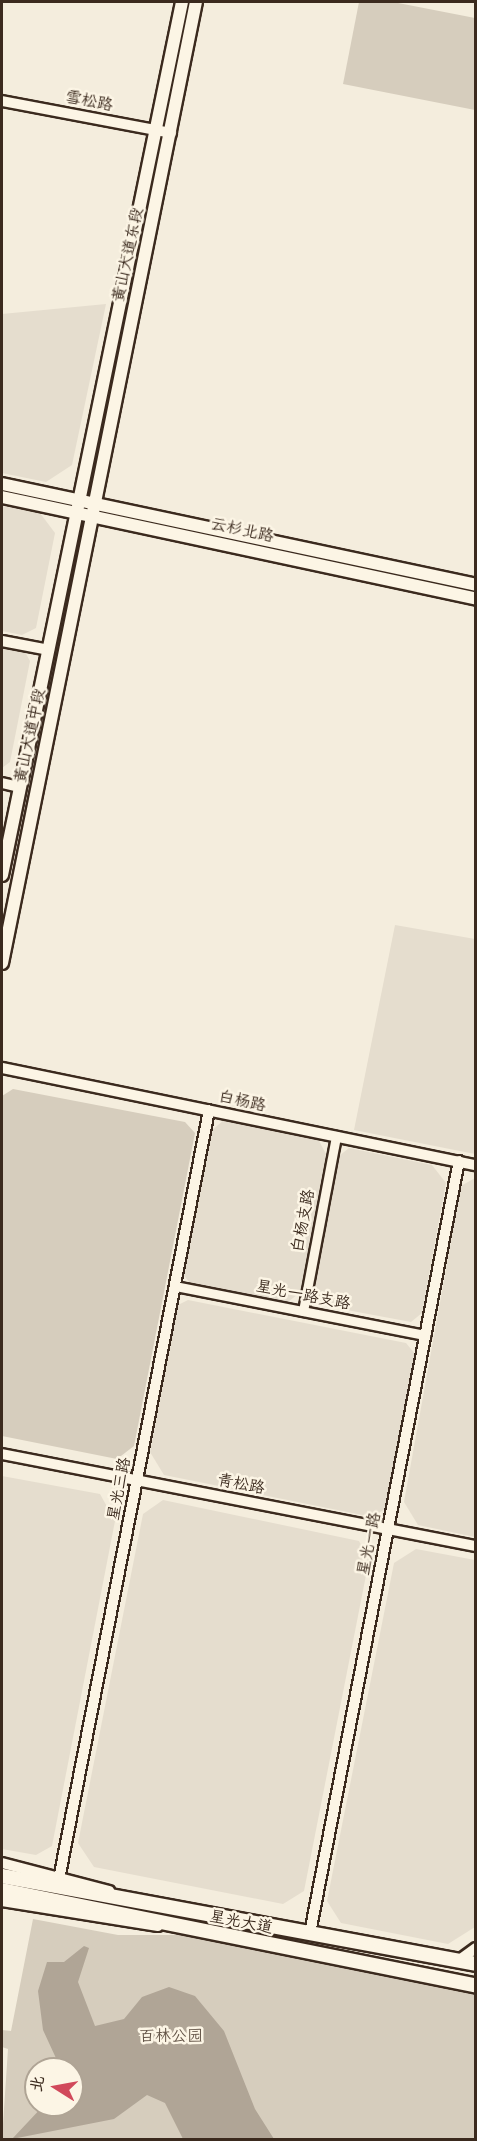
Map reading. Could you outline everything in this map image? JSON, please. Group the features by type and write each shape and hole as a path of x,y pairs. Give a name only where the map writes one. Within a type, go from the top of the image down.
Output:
{"main road":[{"name":"黄山大道东段","path":"77,505 157,131 182,2"},
{"name":"黄山大道东段","path":"94,509 196,2"},
{"name":"云杉北路","path":"2,484 77,505 476,599"},
{"name":"云杉北路","path":"2,497 77,505"},
{"name":"黄山大道中段","path":"2,875 77,505"},
{"name":"云杉北路","path":"94,509 476,585"},
{"name":"黄山大道中段","path":"2,963 94,509"},
{"name":"星光大道","path":"2,1876 476,1964"},
{"name":"星光大道","path":"2,1890 125,1914 177,1928 476,1986"}],"street":[{"name":"雪松路","path":"2,101 171,134"},
{"path":"2,640 49,650"},
{"path":"2,783 20,787"},
{"name":"白杨路","path":"2,1068 476,1165"},
{"name":"星光三路","path":"60,1874 209,1110"},
{"name":"白杨支路","path":"303,1311 336,1136"},
{"name":"星光一路","path":"310,1933 459,1161"},
{"name":"星光一路支路","path":"175,1286 425,1335"},
{"name":"青松路","path":"2,1454 476,1546"},
{"path":"2,1863 60,1874 132,1899"},
{"path":"2,1901 123,1924 177,1928"},
{"path":"458,1960 476,1948"}],"shaded area":[{"path":"106,304 72,465 46,482 2,473 2,314"},
{"path":"2,506 40,513 55,533 36,628 22,635 2,631"},
{"path":"2,647 25,652 30,661 10,762 2,768"},
{"path":"395,925 475,939 475,1154 354,1130"},
{"path":"224,1120 318,1139 326,1154 301,1292 285,1304 192,1286 183,1274 211,1131"},
{"path":"349,1148 432,1165 446,1183 422,1313 411,1322 320,1305 312,1294 339,1156"},
{"path":"475,1178 475,1537 418,1525 404,1502 461,1186"},
{"path":"188,1300 406,1343 415,1354 385,1509 372,1517 164,1475 150,1452 178,1305"},
{"path":"2,1476 100,1494 115,1521 52,1846 36,1855 2,1849"},
{"path":"163,1500 359,1541 369,1560 304,1891 283,1904 94,1867 78,1843 143,1514"},
{"path":"416,1549 475,1560 475,1927 448,1944 341,1923 327,1901 394,1563"},
{"path":"84,1946 89,1948 78,1982 95,2026 124,2019 142,1997 169,1987 195,1996 224,2031 255,2109 274,2139 183,2139 165,2103 147,2095 114,2119 12,2139 33,2117 84,2117 84,2057 55,2057 43,2030 38,1991 47,1962 64,1962"}],"green space":[{"path":"359,2 393,2 475,18 475,110 343,84"},
{"path":"13,1089 185,1122 195,1133 134,1446 117,1459 2,1436 2,1096"},
{"name":"百林公园","path":"33,1919 118,1935 180,1935 475,1992 475,2139 2,2139 8,2049 2,2047 2,2030 11,2031"}]}
